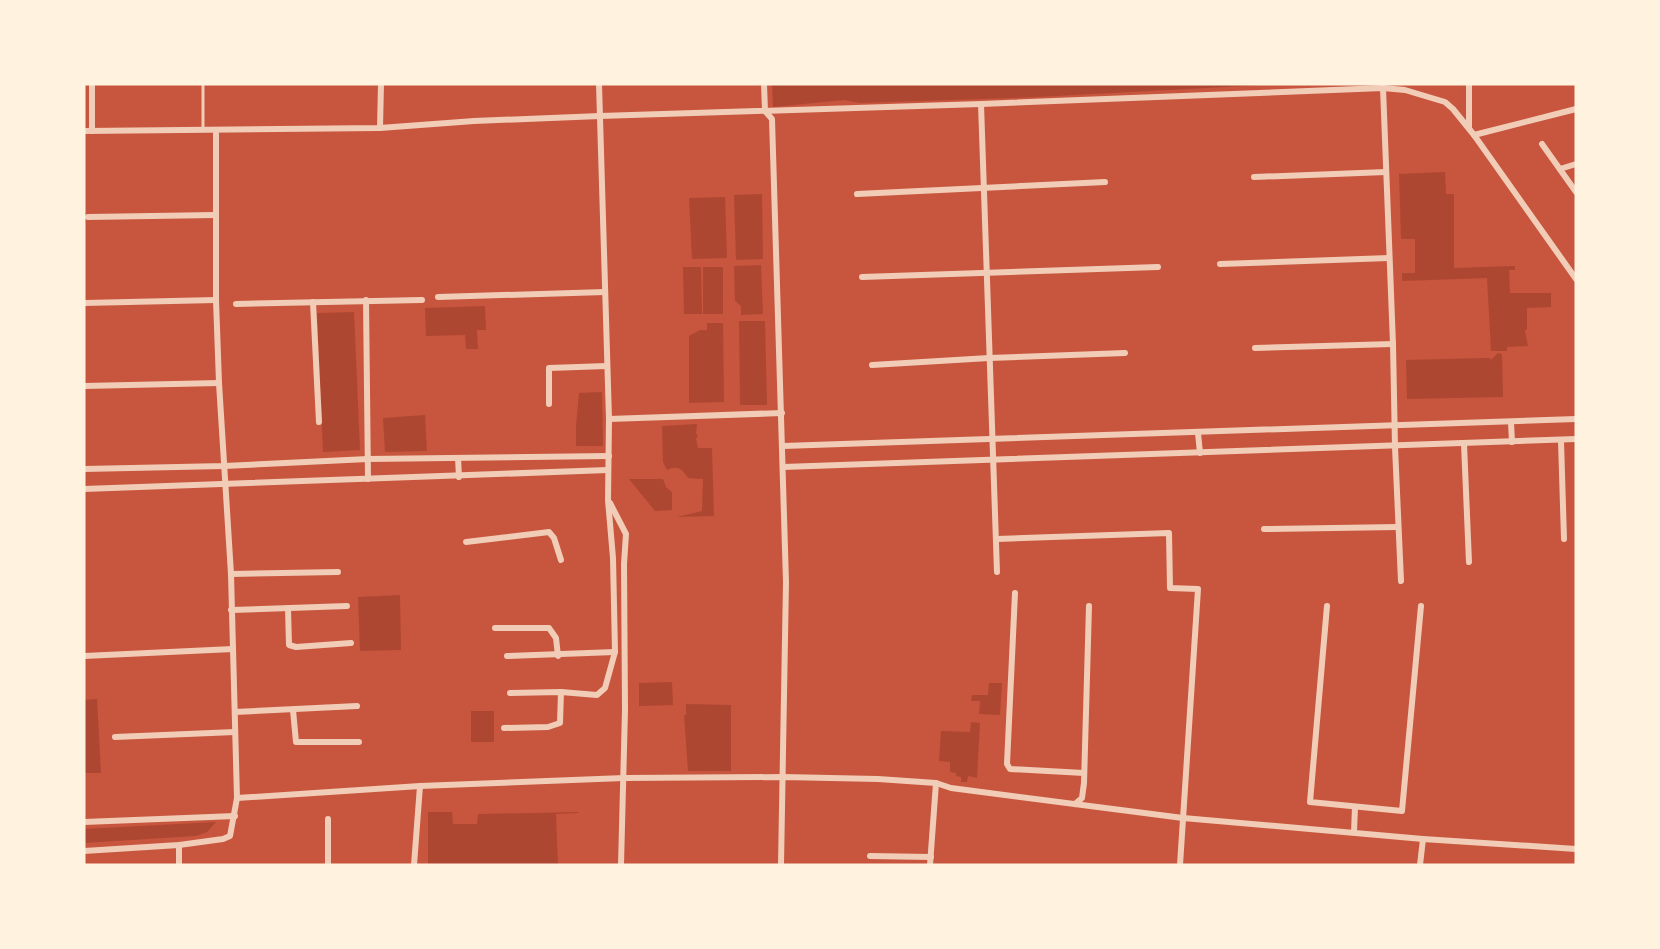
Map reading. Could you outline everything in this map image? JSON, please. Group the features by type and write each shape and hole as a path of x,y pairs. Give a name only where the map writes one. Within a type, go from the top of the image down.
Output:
{"street":[{"path":"92,84 92,131"},
{"path":"380,128 381,84"},
{"path":"510,693 561,692 597,695 602,692 615,652 613,558 608,500 609,419 599,84"},
{"path":"764,84 765,111 772,119 786,582 781,865"},
{"path":"1469,84 1469,128"},
{"path":"84,131 380,128 474,121 600,116 1383,88 1405,90 1445,102 1453,109 1469,128 1576,279"},
{"path":"1383,88 1401,580"},
{"path":"981,104 998,572"},
{"path":"1474,135 1576,109"},
{"path":"84,851 179,845 230,836 235,816 237,798 231,574 216,300 216,130"},
{"path":"1542,144 1576,192"},
{"path":"1560,169 1576,164"},
{"path":"1254,177 1386,172"},
{"path":"857,194 1105,182"},
{"path":"88,217 215,215"},
{"path":"1221,264 1389,258"},
{"path":"862,277 1158,267"},
{"path":"438,297 605,292"},
{"path":"84,303 216,300"},
{"path":"366,300 368,479"},
{"path":"236,304 423,300"},
{"path":"313,302 318,422"},
{"path":"1255,348 1393,344"},
{"path":"872,366 989,358 1125,353"},
{"path":"549,404 549,368 607,366"},
{"path":"84,386 219,382"},
{"path":"609,419 782,413"},
{"path":"783,446 1576,419"},
{"path":"1511,423 1512,442"},
{"path":"1198,433 1200,453"},
{"path":"783,467 1576,439"},
{"path":"1561,441 1564,539"},
{"path":"1464,444 1469,562"},
{"path":"84,470 368,459 609,456"},
{"path":"458,458 459,477"},
{"path":"84,489 226,482 459,477 608,470"},
{"path":"608,500 627,534 624,564 624,778 621,865"},
{"path":"1264,529 1398,527"},
{"path":"466,542 549,532 554,538 561,560"},
{"path":"997,539 1168,533 1170,588 1198,589 1180,865"},
{"path":"231,574 338,572"},
{"path":"1015,593 1007,764 1010,770 1084,773"},
{"path":"231,610 347,606"},
{"path":"1075,804 1082,798 1084,773 1089,606"},
{"path":"1327,606 1310,802 1402,811 1421,606"},
{"path":"288,608 289,645 296,647 351,643"},
{"path":"495,628 549,628 556,638 558,656"},
{"path":"84,656 232,650"},
{"path":"507,656 558,656 615,652"},
{"path":"504,728 548,727 560,723 561,692"},
{"path":"235,712 357,706"},
{"path":"293,710 296,742 359,742"},
{"path":"114,737 235,732"},
{"path":"237,798 420,786 624,778 783,777 936,783 951,788 1183,818 1423,839 1576,849"},
{"path":"930,865 936,783"},
{"path":"414,865 420,786"},
{"path":"1354,832 1355,807"},
{"path":"84,822 235,816"},
{"path":"328,819 328,865"},
{"path":"1420,865 1423,839"},
{"path":"179,845 179,865"},
{"path":"870,856 931,857"}],"lane":[{"path":"203,84 203,130"}],"shaded area":[{"path":"772,84 1281,84 1037,97 860,103 844,100 773,107"},
{"path":"1445,172 1446,194 1454,194 1454,268 1515,266 1515,270 1509,270 1510,293 1551,293 1551,307 1527,308 1527,329 1525,331 1528,346 1507,347 1507,351 1491,351 1487,278 1402,281 1402,273 1415,273 1415,239 1401,239 1399,174"},
{"path":"762,194 763,259 736,260 734,195"},
{"path":"725,197 727,258 692,259 689,198"},
{"path":"761,265 763,314 741,315 741,306 735,301 734,266"},
{"path":"683,267 701,267 702,314 684,314"},
{"path":"703,267 723,267 723,314 703,314"},
{"path":"485,306 486,330 477,330 478,349 466,349 465,335 426,336 425,308"},
{"path":"354,312 360,450 323,452 317,313"},
{"path":"739,321 765,321 767,405 740,405"},
{"path":"707,323 723,323 724,402 689,403 689,336 700,330 707,330"},
{"path":"1498,353 1502,354 1503,397 1407,399 1406,360 1490,358 1491,360"},
{"path":"602,392 603,446 576,446 579,393"},
{"path":"425,415 427,451 385,452 383,418"},
{"path":"697,424 698,448 712,448 714,516 677,517 702,511 703,479 688,478 682,470 677,468 667,470 663,462 662,426"},
{"path":"629,479 663,479 666,487 672,492 672,510 655,511"},
{"path":"400,595 401,650 360,651 358,597"},
{"path":"672,682 673,705 639,706 639,683"},
{"path":"989,683 1002,683 1000,715 979,714 980,701 971,701 972,695 988,695"},
{"path":"97,699 101,773 84,773 84,700"},
{"path":"686,704 731,705 731,771 688,771 684,715 686,715"},
{"path":"471,711 494,711 494,742 471,742"},
{"path":"971,722 980,723 977,778 968,776 967,782 961,782 961,777 950,772 950,762 939,761 941,731 970,732"},
{"path":"428,812 452,812 453,824 477,824 478,814 578,813 556,814 558,865 428,865"},
{"path":"216,822 207,832 196,836 84,843 84,829"}]}
